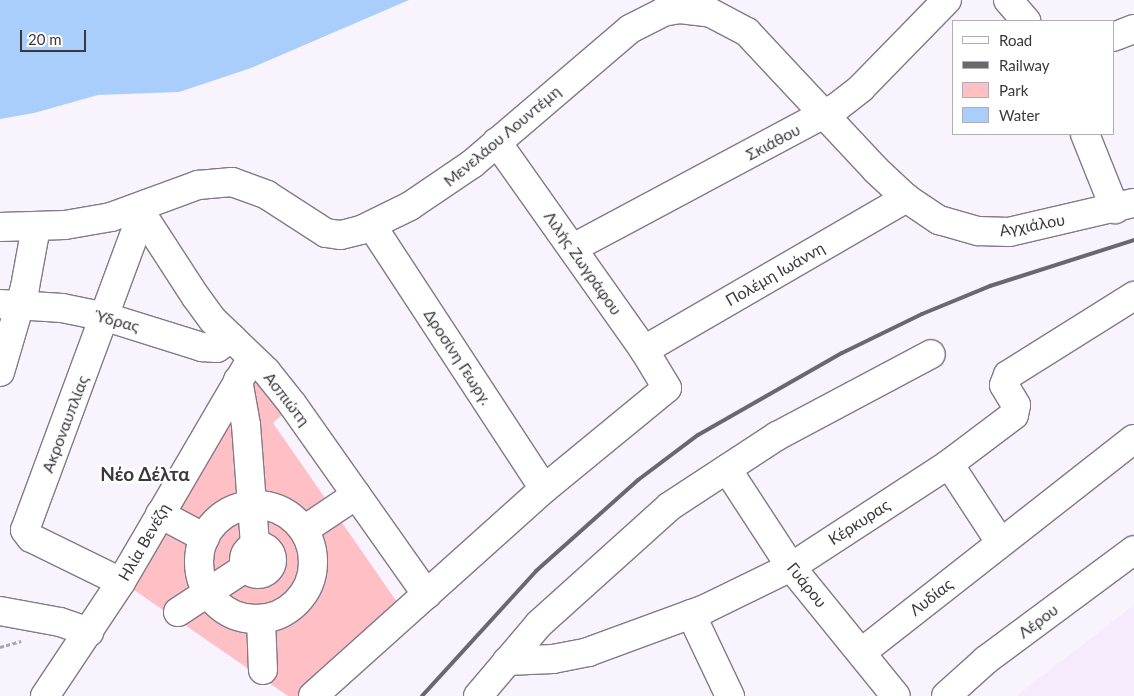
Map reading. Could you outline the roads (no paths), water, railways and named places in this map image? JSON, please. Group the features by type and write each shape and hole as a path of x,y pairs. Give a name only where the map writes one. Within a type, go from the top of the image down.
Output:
{"street":[{"name":"Σκιάθου","path":"572,248 824,115 861,88 947,0"},
{"path":"1008,0 1025,20"},
{"name":"Μενελάου Λουντέμη","path":"0,227 36,227 96,220 142,210 198,185 232,182 267,195 326,234 347,234 372,226 437,190 497,142 630,29 663,12 680,9 711,13 747,32 824,115 906,198"},
{"path":"1114,36 1134,29"},
{"path":"1086,135 1124,206"},
{"name":"Λιλής Ζωγράφου","path":"497,142 667,385 666,390 544,489"},
{"name":"Αγχιάλου","path":"906,198 939,220 958,227 998,233 1124,206"},
{"name":"Πολέμη Ιωάννη","path":"644,350 906,198"},
{"name":"Ακροναυπλίας","path":"121,582 30,538 25,530 106,317 142,210"},
{"name":"Ασπιώτη","path":"142,210 196,297 294,405 427,595"},
{"name":"Δροσίνη Γεωργ.","path":"372,226 544,489"},
{"path":"0,372 10,304 36,227"},
{"name":"Κέρκυρας","path":"507,661 553,659 588,652 691,614 791,567 948,464 1017,411 1004,385 1008,375 1134,296"},
{"name":"Ύδρας","path":"10,304 62,308 106,317 202,347 216,348 232,338"},
{"path":"481,694 538,624 663,512 777,436 932,354"},
{"name":"Ηλία Βενέζη","path":"45,696 121,582 252,358"},
{"path":"238,380 246,425 257,561"},
{"name":"Λυδίας","path":"862,652 1000,542 1134,439"},
{"path":"948,464 1000,542"},
{"name":"Γυάρου","path":"727,469 791,567 896,696"},
{"path":"312,696 544,489"},
{"path":"304,530 356,494"},
{"path":"252,505 279,509 304,530 314,559 308,588 293,606 261,619 229,612 208,592 200,569 205,538 226,513 252,505"},
{"path":"160,514 205,538"},
{"name":"Λέρου","path":"946,696 986,660 1134,550"},
{"path":"257,561 308,588"},
{"path":"178,612 257,561"},
{"path":"0,611 60,622 89,632"},
{"path":"691,614 730,696"},
{"path":"261,619 264,670"}],"water":[{"path":"0,0 409,0 251,68 179,92 98,95 34,113 0,119"}],"railway":[{"path":"422,696 536,571 638,480 698,435 842,353 922,314 990,286 1134,240"}],"district":[{"name":"Νέο Δέλτα","path":"145,474"}]}
